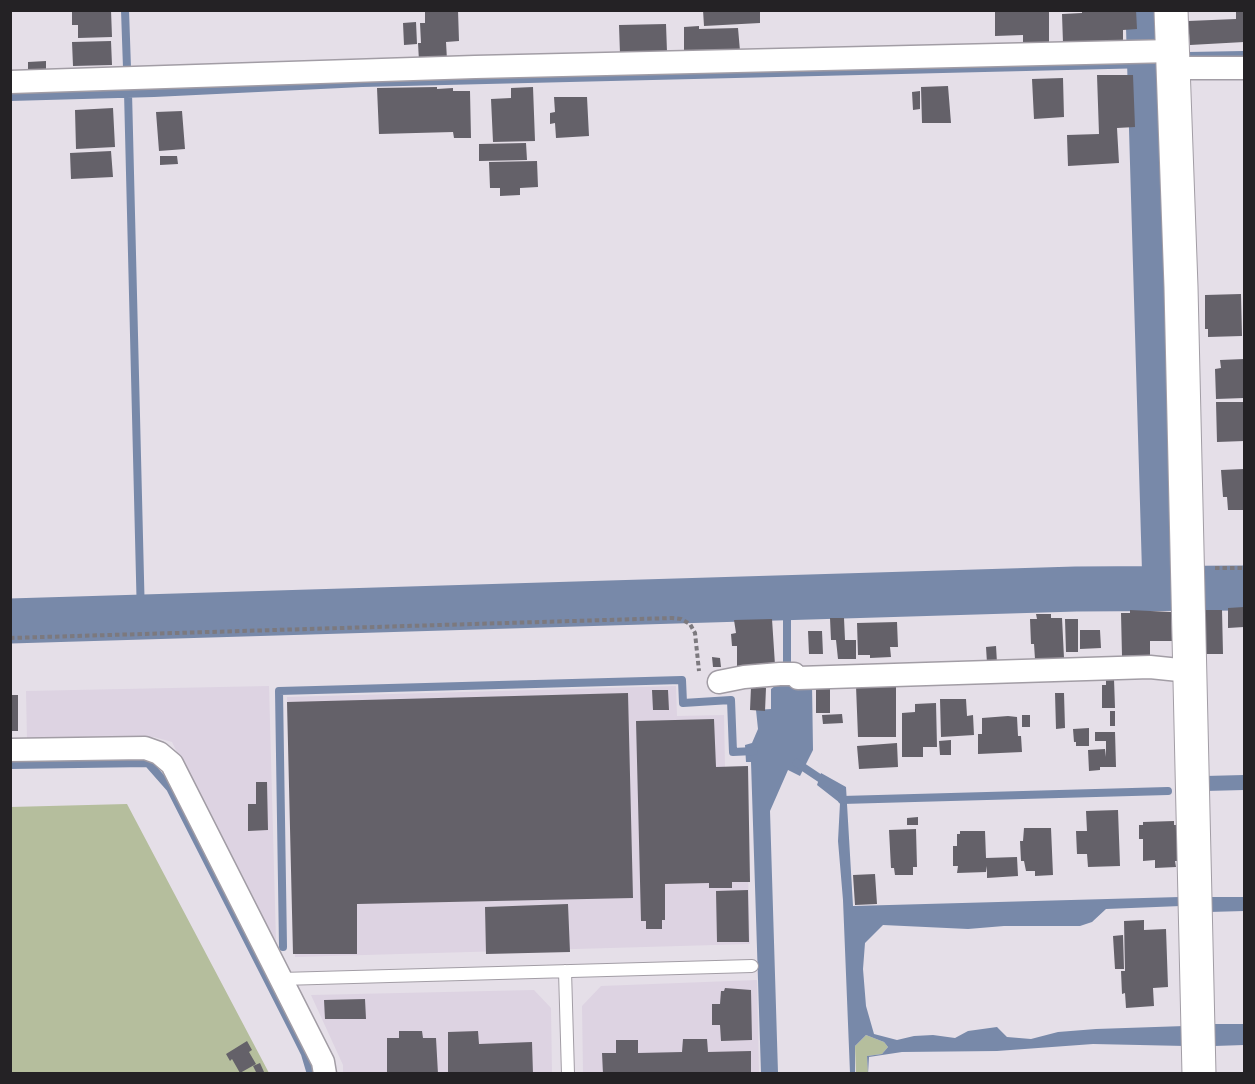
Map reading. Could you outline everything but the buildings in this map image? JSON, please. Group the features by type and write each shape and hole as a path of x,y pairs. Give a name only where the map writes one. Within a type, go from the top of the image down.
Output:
{"street":[{"path":"1171,10 1162,55 1181,287 1198,1048"},
{"path":"10,82 463,68 1162,55 1245,68"},
{"path":"719,681 787,674 798,678 1150,667 1190,671"},
{"path":"10,750 146,748 159,753 172,764 323,1062 325,1074"}],"lane":[{"path":"281,979 752,966"},
{"path":"566,971 568,1074"}],"path":[{"path":"10,638 672,618 681,619 690,624 695,633 698,668 703,678 710,682 719,681"}],"shaded area":[{"path":"269,686 276,942 271,943 172,742 154,737 27,740 26,691"},
{"path":"676,686 677,716 724,715 725,767 745,766 750,944 295,957 287,697"},
{"path":"757,980 759,1073 583,1073 582,1006 601,986"},
{"path":"534,990 551,1008 552,1073 343,1073 343,1065 311,995"}],"green space":[{"path":"127,804 269,1073 11,1073 10,807"},
{"path":"866,1035 884,1042 888,1047 882,1054 867,1056 868,1073 856,1074 855,1046"}],"water":[{"path":"783,680 812,684 813,750 800,776 788,770 770,811 778,1073 761,1073 751,762 746,762 745,745 752,743 758,729 756,710 771,709 771,689"},
{"path":"821,773 846,787 853,906 1180,897 1181,906 1106,909 1092,922 1080,926 1004,926 968,929 883,925 865,943 863,969 866,1006 874,1034 897,1040 933,1035 955,1038 968,1031 997,1027 1007,1037 1031,1039 1058,1032 1185,1026 1186,1046 1093,1044 997,1051 902,1052 869,1057 868,1074 867,1056 882,1054 888,1047 884,1042 866,1035 855,1046 855,1073 850,1073 843,900 838,841 840,803 817,785"},
{"path":"1244,775 1244,790 1205,791 1205,776"},
{"path":"1208,897 1244,897 1244,911 1209,912"},
{"path":"1212,1024 1244,1024 1244,1045 1214,1046"}],"waterway":[{"path":"125,10 127,68"},
{"path":"1148,10 1165,588"},
{"path":"1188,56 1244,55"},
{"path":"10,97 362,83 1150,64"},
{"path":"128,92 141,618"},
{"path":"10,621 1076,589 1244,588"},
{"path":"787,598 787,673"},
{"path":"283,947 279,691 682,680 683,703 731,700 733,752 754,751"},
{"path":"10,765 148,763 170,788 305,1054 311,1074"},
{"path":"797,763 827,783"},
{"path":"842,800 1168,791"}]}
